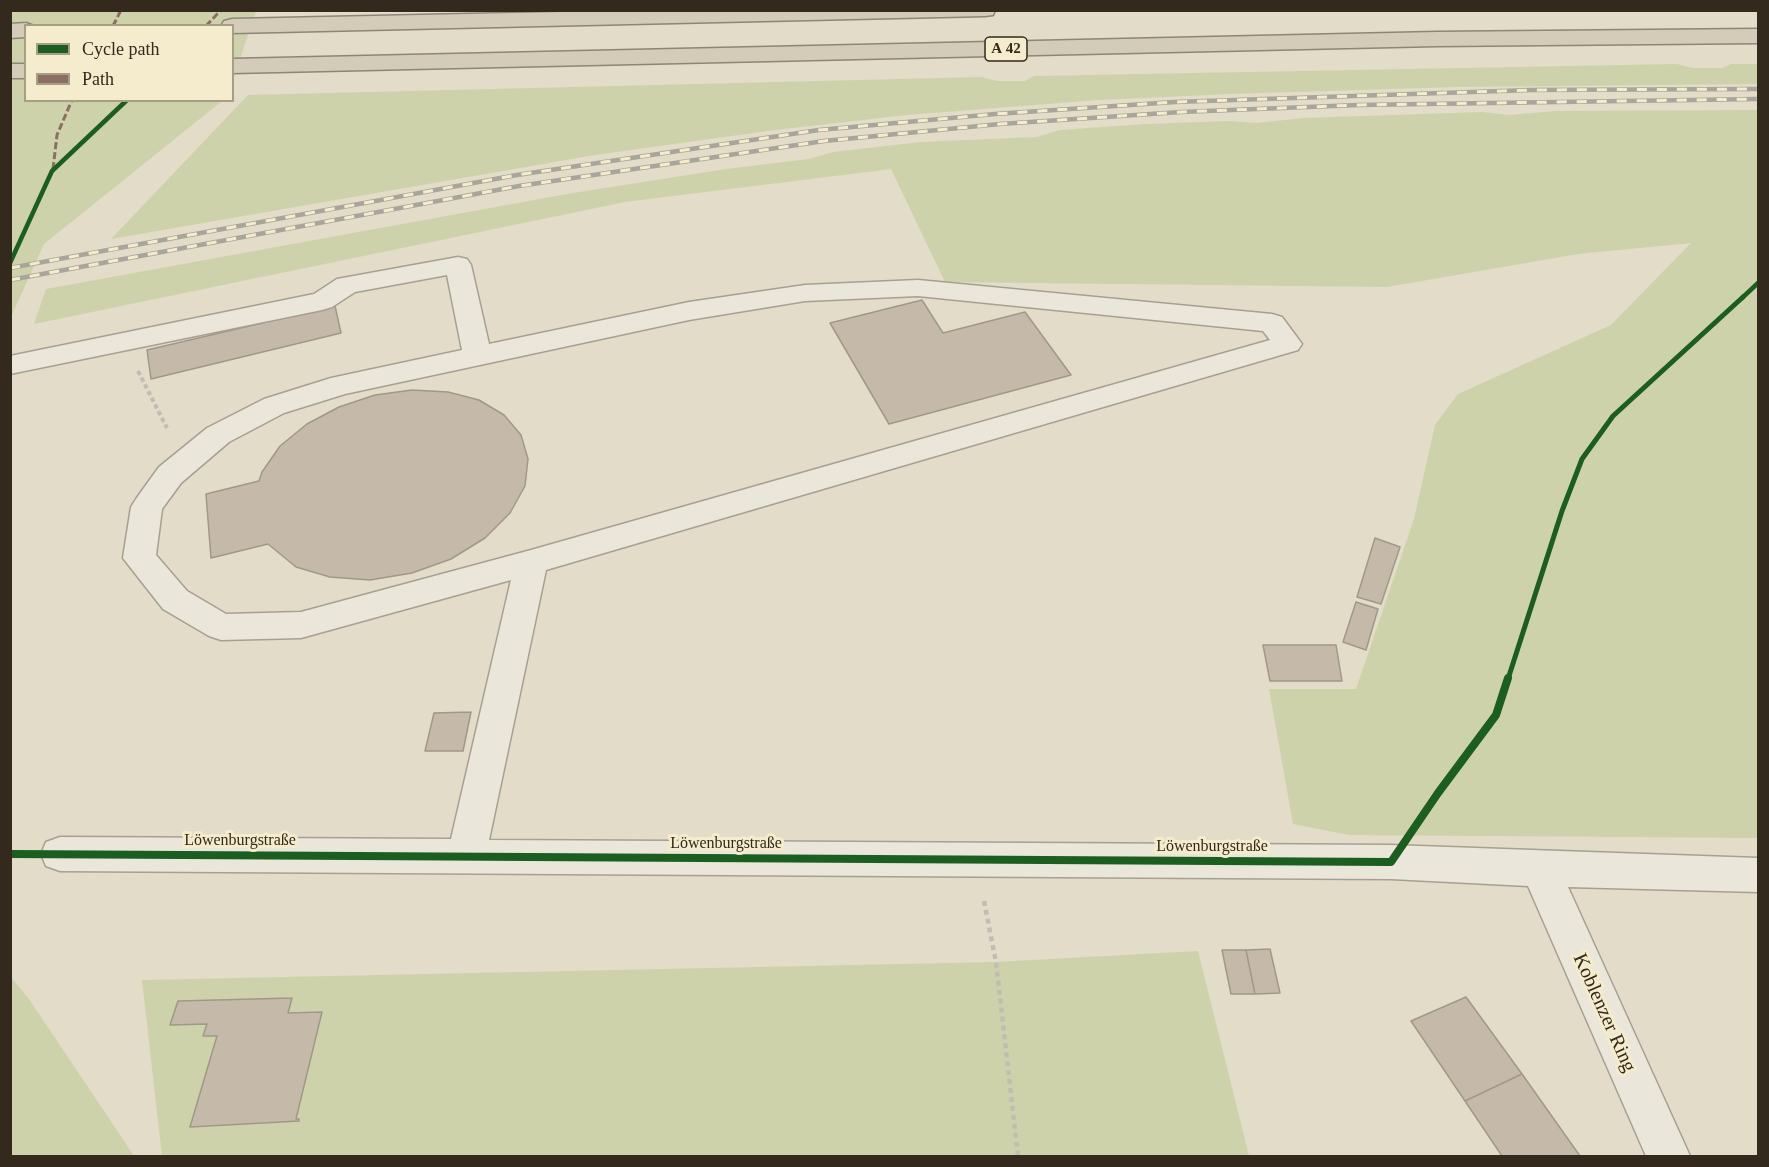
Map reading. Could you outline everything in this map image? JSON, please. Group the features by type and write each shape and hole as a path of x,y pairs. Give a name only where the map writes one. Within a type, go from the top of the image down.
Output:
{"highway":[{"path":"234,26 985,10"},
{"name":"A 42","path":"243,66 1425,39 1758,36"}],"street":[{"path":"10,365 322,301 347,285 458,265 477,356"},
{"path":"918,288 1272,323 1288,344 531,562 302,625 221,627 175,600 139,558 147,507 170,475 185,463 218,435 274,406 341,385 724,305 806,293 918,288"},
{"path":"466,856 484,784 531,562"},
{"name":"Löwenburgstraße","path":"60,854 1391,862 1758,875"},
{"name":"Koblenzer Ring","path":"1540,869 1668,1156"}],"path":[{"path":"133,340 138,373 185,463"},
{"path":"975,859 996,963 1018,1156"}],"green space":[{"path":"11,11 256,11 234,77 234,24 24,24 24,102 221,102 44,244 11,317"},
{"path":"1677,64 1693,68 1722,68 1731,64 1758,64 1758,84 1456,87 1230,94 1098,100 907,115 775,130 595,155 111,239 248,95 981,77 997,81 1025,81 1034,76"},
{"path":"1758,110 1758,838 1349,835 1293,824 1269,689 1356,689 1414,519 1435,425 1458,394 1611,325 1691,243 1578,254 1387,287 945,282 891,169 625,202 34,324 46,289 567,194 726,169 809,159 833,152 921,142 1037,137 1060,130 1146,124 1228,121 1256,123 1304,118 1482,112 1509,115 1556,111"},
{"path":"1198,951 1249,1156 162,1156 142,980 996,962"},
{"path":"10,976 29,999 134,1156 11,1156"}],"building":[{"path":"922,300 943,333 1025,312 1071,375 889,424 830,323"},
{"path":"335,306 341,333 151,379 147,350"},
{"path":"412,390 448,392 479,400 504,415 521,435 528,459 525,486 510,513 485,538 451,559 412,573 370,580 330,577 296,567 268,544 211,558 206,494 259,481 262,472 280,446 307,424 339,407 375,395"},
{"path":"1375,538 1400,547 1381,604 1357,597"},
{"path":"1356,602 1378,609 1366,650 1343,642"},
{"path":"1263,645 1336,645 1342,681 1270,681"},
{"path":"471,712 463,751 425,751 434,713"},
{"path":"1270,949 1280,993 1255,994 1246,950"},
{"path":"1222,950 1246,950 1255,994 1231,994"},
{"path":"1466,997 1522,1074 1465,1101 1411,1021"},
{"path":"292,998 288,1013 322,1012 296,1119 299,1121 190,1127 217,1036 203,1036 207,1024 170,1025 178,1001"},
{"path":"1522,1074 1580,1156 1502,1156 1465,1101"}],"railway":[{"path":"10,268 517,175 819,130 995,114 1175,102 1531,90 1758,89"},
{"path":"10,280 519,186 824,141 1000,124 1181,112 1358,105 1758,99"}],"marked path":[{"path":"114,24 121,10"},
{"path":"208,24 221,10"},
{"path":"53,169 57,135 71,102"}],"cycle path":[{"path":"10,263 52,171 125,102"},
{"path":"10,854 1391,862 1438,793 1496,715 1562,511 1582,459 1613,416 1758,283"}]}
